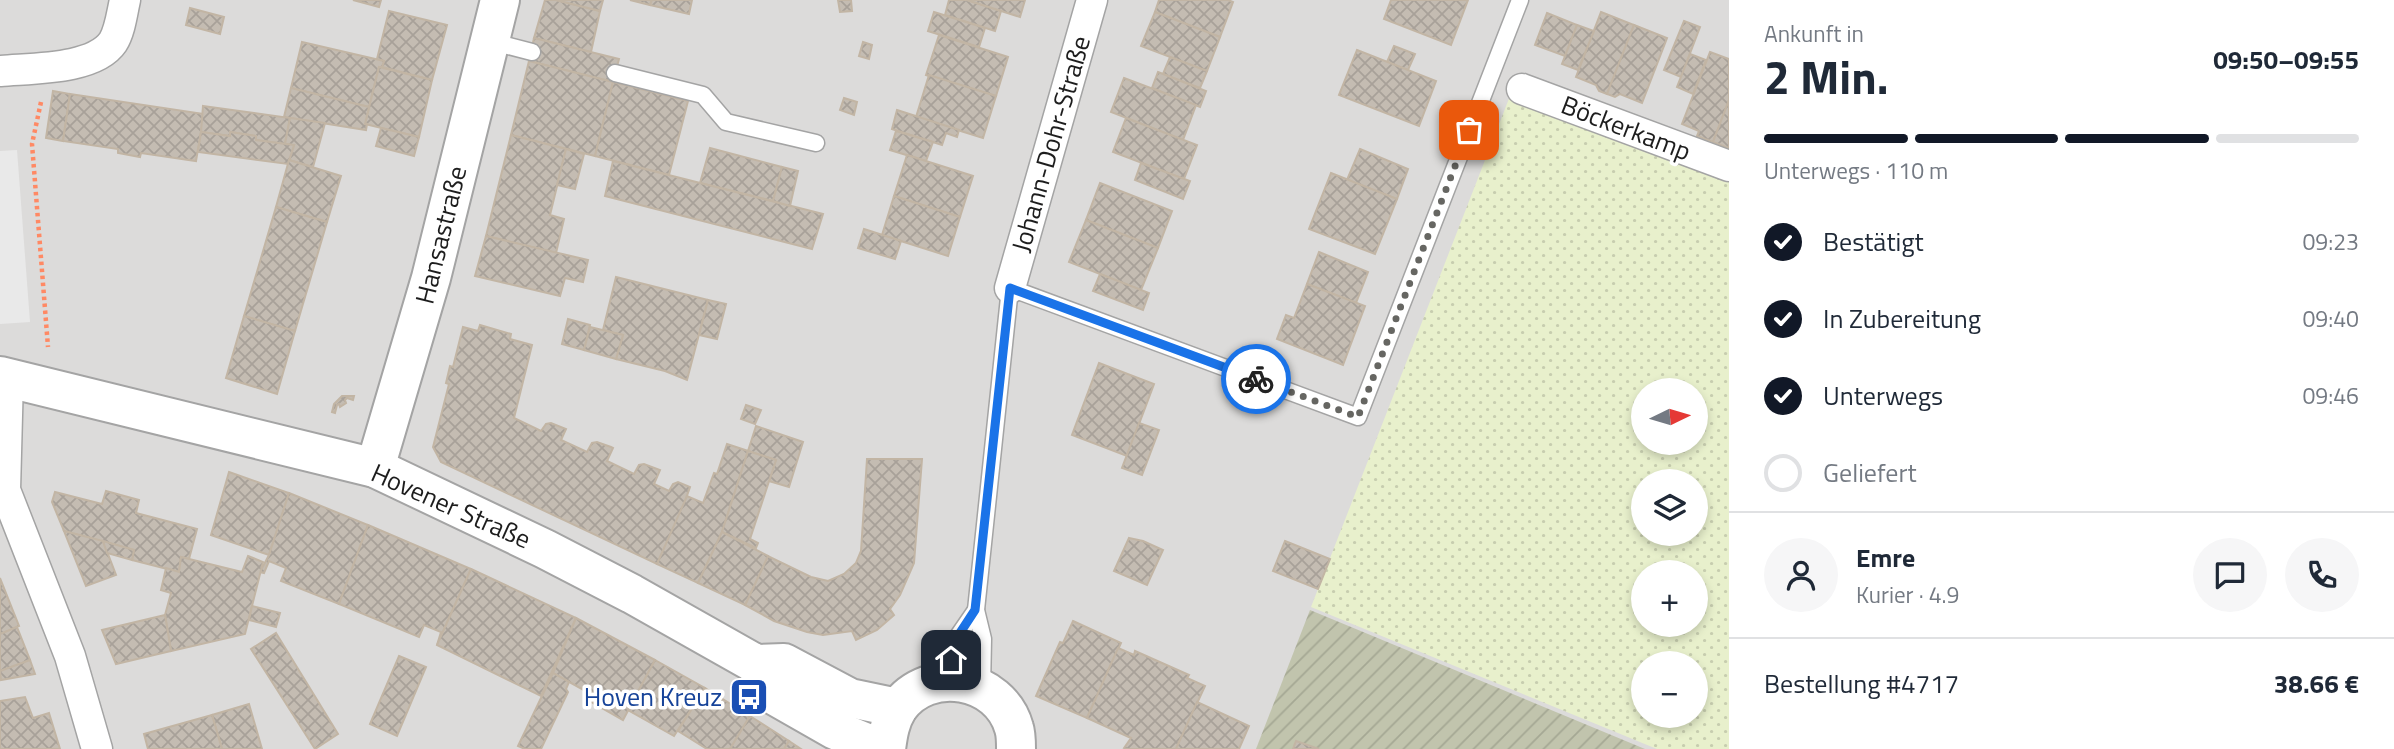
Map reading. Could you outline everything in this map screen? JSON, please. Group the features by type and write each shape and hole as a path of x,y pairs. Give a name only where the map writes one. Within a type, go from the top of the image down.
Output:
{"street":[{"path":"0,71 49,67 88,60 104,52 115,40 125,0"},
{"name":"Hansastraße","path":"375,468 430,278 500,0"},
{"name":"Johann-Dohr-Straße","path":"1010,288 1092,0"},
{"name":"Böckerkamp","path":"1522,89 1729,166"},
{"path":"4,377 5,490 70,656 97,749"},
{"name":"Hovener Straße","path":"4,377 375,468 545,549 757,664 784,663 850,698 898,708"},
{"path":"757,664 770,693 835,730 884,749 888,728 898,708 911,695 928,686 964,685 1002,704 1014,727 1016,749"}],"lane":[{"path":"964,685 983,639 975,610 1010,288 1358,417 1520,0"},
{"path":"489,41 532,52"},
{"path":"615,73 703,95 726,122 816,143"},
{"path":"964,685 956,639 975,610"}],"path":[{"path":"49,67 32,144 52,389"}],"shaded area":[{"path":"0,0 1729,0 1729,749 0,749"},
{"path":"1510,96 1729,182 1729,749 1657,749 1311,607"},
{"path":"17,150 30,322 0,324 0,151"},
{"path":"1310,610 1645,749 1256,749"}],"building":[{"path":"353,0 381,0 379,7"},
{"path":"545,0 556,0 600,11 591,52 534,38"},
{"path":"556,0 603,0 600,11"},
{"path":"630,0 652,0 650,5"},
{"path":"652,0 692,0 689,14 650,5"},
{"path":"838,0 851,0 852,11 840,12"},
{"path":"949,0 967,0 1001,11 995,31 945,15"},
{"path":"967,0 1025,0 1020,17"},
{"path":"1159,0 1233,2 1220,37 1155,12"},
{"path":"1391,0 1468,0 1451,45 1384,19"},
{"path":"190,8 224,17 220,34 186,25"},
{"path":"389,11 447,25 432,80 382,67 384,61 377,59"},
{"path":"934,12 985,28 979,47 928,31"},
{"path":"1155,12 1220,37 1207,71 1141,46"},
{"path":"1601,12 1634,25 1607,94 1599,91 1596,85 1576,77"},
{"path":"1547,13 1577,25 1565,56 1535,45"},
{"path":"1684,21 1700,27 1681,77 1664,70"},
{"path":"1577,25 1594,31 1578,70 1562,64"},
{"path":"1634,25 1667,38 1642,103 1620,94 1615,97 1607,94"},
{"path":"939,35 1008,57 996,96 926,75"},
{"path":"534,38 619,59 613,82 529,61"},
{"path":"302,42 384,61 382,67 379,67 369,107 291,88"},
{"path":"863,42 872,45 869,59 859,56"},
{"path":"1394,46 1415,54 1408,70 1387,62"},
{"path":"1357,50 1436,81 1419,126 1339,95"},
{"path":"1710,52 1729,59 1729,100 1713,142 1697,136 1699,131 1682,124"},
{"path":"1690,54 1706,60 1693,94 1677,87"},
{"path":"1170,57 1207,71 1200,88 1163,74"},
{"path":"529,61 613,82 595,156 511,135"},
{"path":"379,67 432,80 419,137 365,124"},
{"path":"1158,72 1206,91 1200,107 1152,88"},
{"path":"929,75 996,96 983,138 916,117"},
{"path":"1124,78 1196,105 1183,140 1111,112"},
{"path":"613,82 688,101 669,175 595,156"},
{"path":"291,88 369,107 366,130 284,117"},
{"path":"53,91 70,94 63,141 46,138"},
{"path":"70,94 204,114 196,161 141,153 140,157 118,153 118,149 63,141"},
{"path":"844,98 857,102 854,115 840,110"},
{"path":"1729,100 1729,146 1728,148 1713,142"},
{"path":"203,106 290,118 285,144 256,140 256,136 230,132 230,136 201,132"},
{"path":"897,110 959,130 957,137 946,133 942,145 892,129"},
{"path":"290,118 325,123 313,167 289,160 294,145 285,144"},
{"path":"1126,118 1197,145 1184,179 1113,152"},
{"path":"381,128 419,137 414,156 376,146"},
{"path":"896,131 933,142 926,161 890,150"},
{"path":"201,132 230,136 230,132 256,136 256,140 294,145 288,164 198,152"},
{"path":"511,135 566,149 550,215 564,219 556,253 486,236"},
{"path":"710,148 782,167 773,201 700,183"},
{"path":"566,149 584,154 575,189 557,185"},
{"path":"1360,149 1408,169 1397,199 1347,180"},
{"path":"907,155 973,176 960,217 894,196"},
{"path":"289,160 341,176 327,222 276,207"},
{"path":"613,161 823,214 812,249 605,196"},
{"path":"1141,163 1190,181 1183,199 1135,180"},
{"path":"782,167 798,171 790,206 773,201"},
{"path":"1331,173 1397,199 1375,254 1309,229"},
{"path":"1100,183 1172,211 1158,248 1086,220"},
{"path":"894,196 960,217 948,256 882,235"},
{"path":"276,207 327,222 295,331 244,316"},
{"path":"1086,220 1158,248 1141,290 1069,262"},
{"path":"864,229 901,241 895,259 858,248"},
{"path":"486,236 588,260 583,282 565,278 560,296 475,276"},
{"path":"1319,252 1368,272 1356,303 1307,284"},
{"path":"1100,274 1149,293 1143,310 1093,291"},
{"path":"616,277 708,300 687,380 665,371 616,359 623,335 603,330"},
{"path":"1307,284 1365,306 1343,365 1277,339 1286,315 1294,318"},
{"path":"708,300 726,304 717,339 699,335"},
{"path":"244,316 295,331 277,394 226,378"},
{"path":"568,319 590,325 584,350 562,344"},
{"path":"480,325 511,334 510,339 532,345 514,418 541,431 546,424 551,423 566,429 561,440 587,452 592,443 611,447 613,448 607,461 634,474 639,465 644,464 660,470 654,484 669,491 673,484 678,482 690,487 657,564 441,462 433,447 449,384 446,383 450,366 453,367 463,327 478,331"},
{"path":"590,327 623,335 616,359 584,350"},
{"path":"1099,363 1154,384 1127,456 1072,435"},
{"path":"342,396 354,396 353,400 347,398 346,403 340,407 337,405 335,413 332,412 334,404"},
{"path":"746,405 761,410 755,424 741,419"},
{"path":"1139,423 1159,430 1142,475 1122,468"},
{"path":"756,426 803,442 789,487 769,481 776,460 748,451"},
{"path":"727,444 748,451 722,532 698,583 657,564 687,496 703,503"},
{"path":"748,451 776,460 750,539 758,543 756,548 722,532"},
{"path":"867,459 922,459 914,563 900,595 890,609 894,615 877,630 856,640 852,631 823,635 807,632 774,621 745,605 768,556 811,577 828,581 844,574 856,563 861,551"},
{"path":"229,472 289,493 269,555 211,535"},
{"path":"106,491 139,500 136,513 197,529 189,559 181,557 179,572 132,560 134,550 64,531 52,502 55,492 102,504"},
{"path":"289,493 368,525 339,604 281,581 286,568 269,561 264,573 260,572 269,555"},
{"path":"368,525 471,569 437,645 441,632 424,625 419,637 339,604"},
{"path":"64,531 103,541 116,575 86,586"},
{"path":"722,532 768,556 745,605 698,583"},
{"path":"1129,538 1163,550 1147,585 1114,571"},
{"path":"103,541 134,550 132,560 107,553"},
{"path":"1285,541 1330,559 1318,589 1273,571"},
{"path":"248,556 263,562 245,634 171,651 165,615 171,593 161,590 166,568 179,572 181,557 242,572"},
{"path":"471,569 576,618 541,696 437,645"},
{"path":"0,578 19,626 0,634"},
{"path":"252,606 280,613 276,627 249,620"},
{"path":"165,615 171,651 116,664 102,630"},
{"path":"576,618 655,660 623,720 588,700 591,694 553,673"},
{"path":"1073,621 1121,643 1087,718 1036,696 1060,642 1063,643"},
{"path":"17,627 30,660 0,671 0,634"},
{"path":"276,633 338,734 315,749 251,649"},
{"path":"1118,648 1134,655 1135,651 1189,675 1187,678 1205,686 1176,749 1126,749 1124,748 1131,738 1087,718"},
{"path":"399,656 426,667 397,736 370,724"},
{"path":"30,660 35,674 1,680 0,671"},
{"path":"655,660 705,688 674,736 628,710"},
{"path":"553,673 569,682 566,689 568,692 541,749 525,749 518,746"},
{"path":"705,688 750,716 730,749 707,749 678,731"},
{"path":"25,697 33,718 49,713 60,749 0,749 0,701"},
{"path":"1197,702 1249,726 1239,749 1176,749"},
{"path":"249,704 262,749 222,749 212,715"},
{"path":"212,715 222,749 148,749 144,734"},
{"path":"750,716 789,741 784,749 730,749"},
{"path":"789,741 801,749 784,749"},
{"path":"1296,741 1319,749 1293,749"}],"way so far":[{"path":"1256,379 1358,417 1469,130"}],"place":[{"name":"Hoven Kreuz","path":"749,697"}],"route":[{"path":"951,660 956,639 975,610 1010,288 1256,379"}]}
